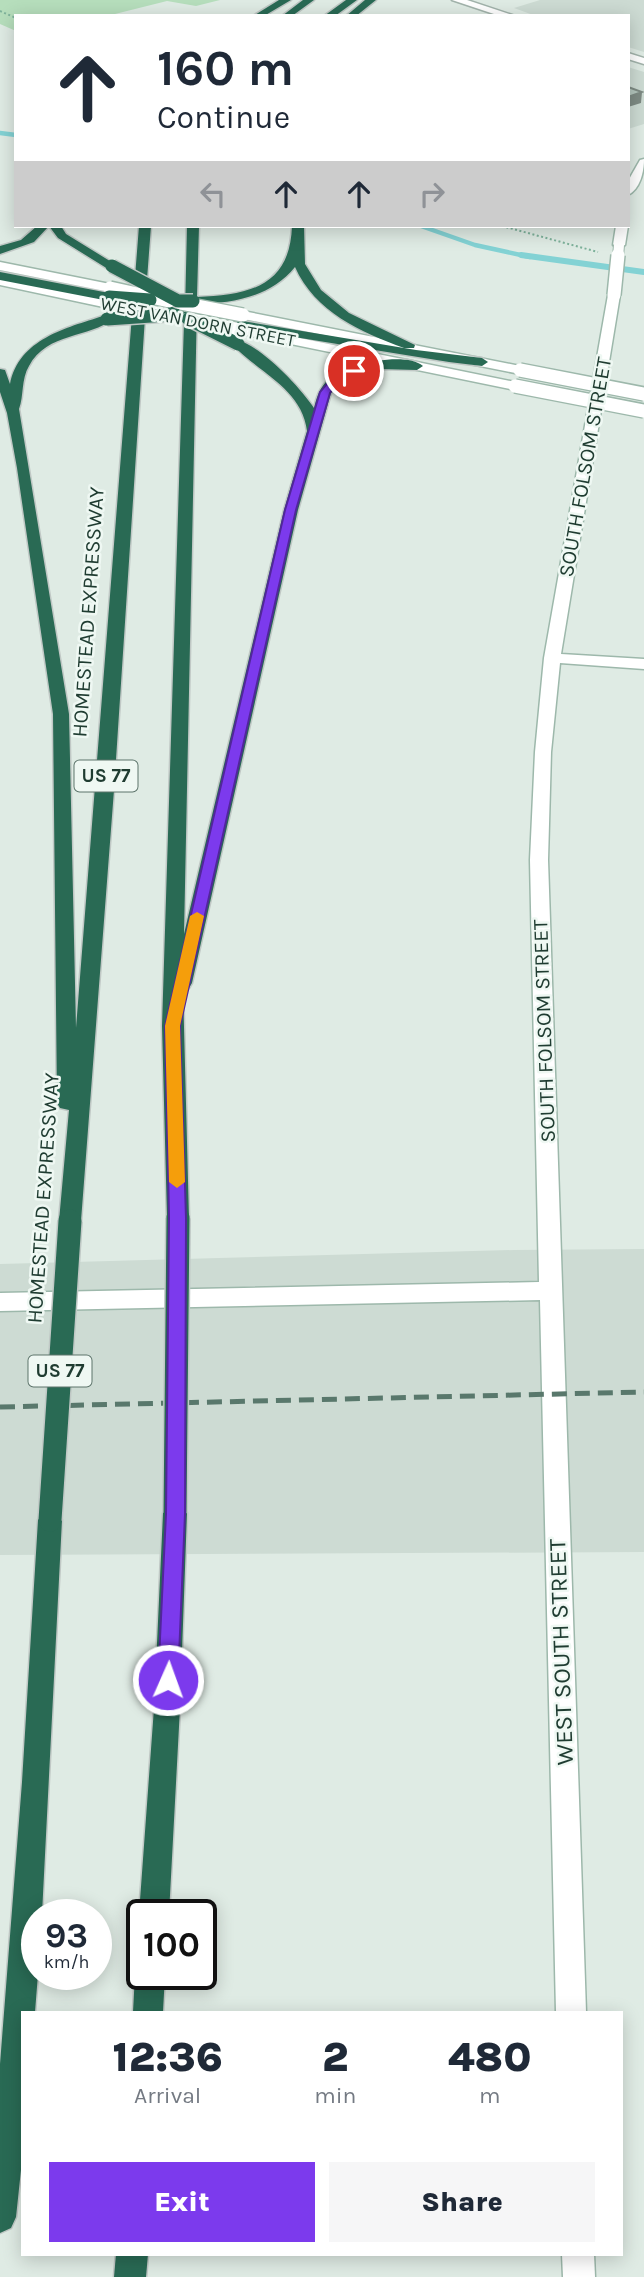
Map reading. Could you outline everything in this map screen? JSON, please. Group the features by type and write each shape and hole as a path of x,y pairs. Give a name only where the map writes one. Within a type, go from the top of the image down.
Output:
{"highway":[{"path":"261,14 286,0"},
{"path":"289,14 309,0"},
{"path":"331,14 352,0"},
{"path":"352,14 371,0"},
{"path":"0,250 30,241 42,228"},
{"path":"56,228 62,236 238,344 283,379 298,395 312,418 313,434"},
{"name":"HOMESTEAD EXPRESSWAY","path":"0,2217 15,2077 42,1694 50,1520 70,1221 105,790 145,228"},
{"path":"155,1899 167,1708 175,1514 178,1218 172,1026 193,228"},
{"path":"298,230 298,263 312,287 340,312 399,341 441,354"},
{"path":"146,298 180,308 242,295 263,288 288,272 293,267 297,249"},
{"path":"0,276 109,297 146,298 218,321 426,358 482,362"},
{"path":"14,412 20,373 34,352 63,334 107,318 166,315"},
{"path":"172,1026 291,510 325,392 334,381 372,366 417,366"},
{"path":"0,373 14,412 61,714 70,1221"},
{"path":"148,2011 149,1990"},
{"path":"130,2277 132,2256"}],"main road":[{"path":"457,0 505,14"},
{"path":"487,8 505,2"},
{"path":"630,188 644,162"},
{"name":"SOUTH FOLSOM STREET","path":"551,1291 539,860 543,752 552,658 614,295 622,228"},
{"name":"WEST VAN DORN STREET","path":"0,266 166,315 180,308 417,366 644,411"},
{"name":"WEST VAN DORN STREET","path":"0,281 109,297"},
{"name":"WEST VAN DORN STREET","path":"241,324 441,354 644,394"},
{"path":"552,658 644,664"},
{"path":"0,1302 551,1291"},
{"name":"WEST SOUTH STREET","path":"551,1291 571,2011"},
{"path":"578,2256 579,2277"}],"path":[{"path":"509,228 604,253"}],"shaded area":[{"path":"540,0 644,0 644,52 630,48 630,14 530,14 514,8"},
{"path":"630,68 644,72 644,124 630,128"},
{"path":"644,1249 644,1552 0,1555 0,1264"}],"green space":[{"path":"0,0 220,0 196,6 167,1 115,14 14,14 14,30 0,24"}],"building":[{"path":"630,88 642,92 630,96"}],"waterway":[{"path":"0,133 14,135"},
{"path":"427,228 475,245 530,257"},
{"path":"521,255 644,272"}],"railway":[{"path":"0,1407 644,1392"}],"slow traffic":[{"path":"177,1182 172,1026 197,916"}],"route":[{"path":"168,1680 175,1514 178,1218 172,1026 291,510 325,392 334,381 354,371"}]}
